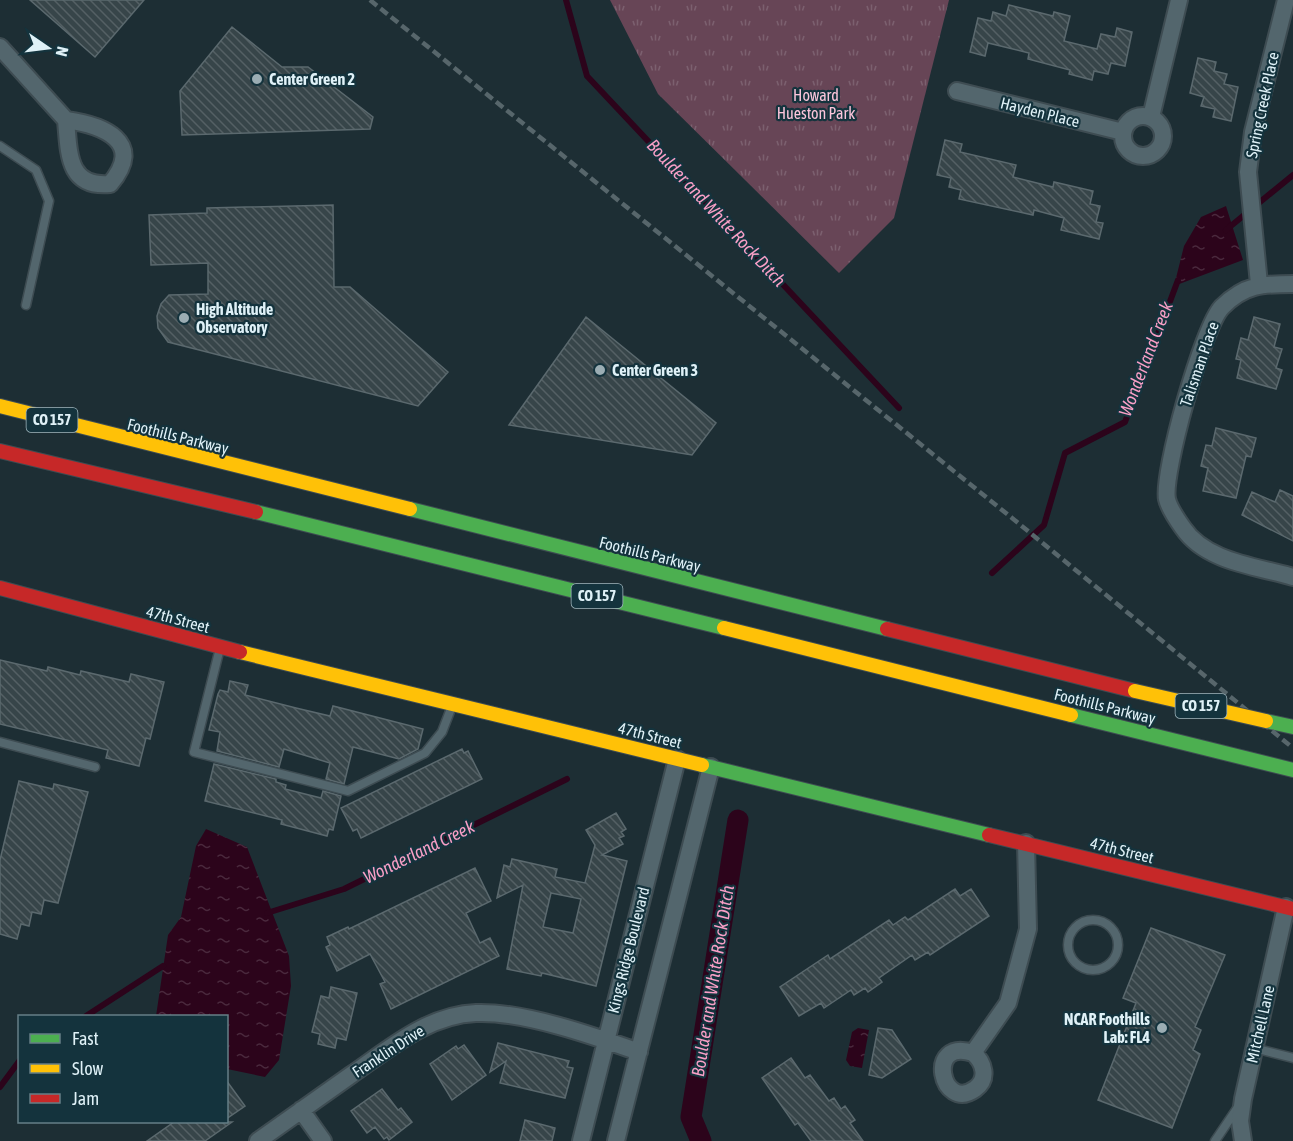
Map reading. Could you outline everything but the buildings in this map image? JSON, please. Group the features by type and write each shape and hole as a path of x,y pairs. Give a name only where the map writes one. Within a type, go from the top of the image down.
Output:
{"main road":[{"name":"Foothills Parkway","path":"0,406 1135,691 1293,728"},
{"name":"Foothills Parkway","path":"0,451 184,494 1293,770"},
{"name":"47th Street","path":"0,588 220,647 1290,908"}],"street":[{"path":"1151,117 1179,0"},
{"name":"Spring Creek Place","path":"1259,284 1248,172 1253,132 1286,0"},
{"path":"0,47 66,120"},
{"name":"Hayden Place","path":"957,91 1123,132"},
{"path":"1135,116 1151,117 1159,123 1164,136 1154,153 1142,156 1129,151 1123,139 1123,132 1125,125 1135,116"},
{"name":"Talisman Place","path":"1293,284 1259,284 1236,296 1215,316 1194,371 1176,438 1167,499 1183,529 1212,554 1293,577"},
{"name":"Kings Ridge Boulevard","path":"580,1141 677,759"},
{"path":"616,1141 711,767"},
{"path":"974,1053 1008,1003 1028,930 1026,843"},
{"name":"Mitchell Lane","path":"1243,1141 1240,1121 1243,1099 1290,908"},
{"name":"Franklin Drive","path":"258,1141 407,1036 434,1022 474,1013 504,1014 606,1040 639,1052"},
{"path":"301,1110 323,1141"}],"lane":[{"path":"0,146 36,170 49,201 26,304"},
{"path":"220,647 194,752 337,788 348,790 426,753 442,732 452,704"},
{"path":"0,742 95,767"},
{"path":"1095,920 1109,926 1118,939 1116,955 1112,962 1098,969 1082,967 1076,963 1071,957 1068,942 1075,928 1081,923 1095,920"},
{"path":"1254,1048 1293,1058"},
{"path":"1215,1141 1243,1099"}],"green space":[{"name":"Howard Hueston Park","path":"610,0 949,0 894,218 839,273 658,94"}],"water":[{"path":"1226,206 1243,260 1174,286 1184,246 1201,217"},
{"path":"206,829 247,847 289,956 291,986 279,1060 265,1077 228,1069 228,1015 156,1015 168,935 181,917 196,846"},
{"path":"858,1028 869,1030 862,1068 850,1066 846,1060 852,1032"}],"waterway":[{"name":"Boulder and White Rock Ditch","path":"566,0 587,76 899,408"},
{"name":"Wonderland Creek","path":"1226,230 1293,175"},
{"name":"Wonderland Creek","path":"992,573 1044,525 1065,453 1125,422 1178,280"},
{"name":"Wonderland Creek","path":"267,913 344,889 567,779"},
{"name":"Boulder and White Rock Ditch","path":"701,1141 691,1117 738,820"},
{"name":"Wonderland Creek","path":"88,1015 163,966"},
{"name":"Wonderland Creek","path":"0,1087 18,1063"}],"railway":[{"path":"370,0 1293,748"}],"traffic: fast":[{"path":"410,509 887,629"},
{"path":"256,512 724,628"},
{"path":"1071,715 1293,770"},
{"path":"1266,721 1293,727"},
{"path":"702,765 989,835"}],"traffic: slow":[{"path":"0,406 410,509"},
{"path":"724,628 1071,715"},
{"path":"240,652 702,765"},
{"path":"1135,691 1266,721"}],"traffic: jam":[{"path":"0,451 256,512"},
{"path":"0,588 240,652"},
{"path":"887,629 1135,691"},
{"path":"989,835 1293,909"}],"place":[{"name":"Center Green 2","path":"257,79"},
{"name":"High Altitude Observatory","path":"184,318"},
{"name":"Center Green 3","path":"600,370"},
{"name":"NCAR Foothills Lab: FL4","path":"1162,1028"}]}
